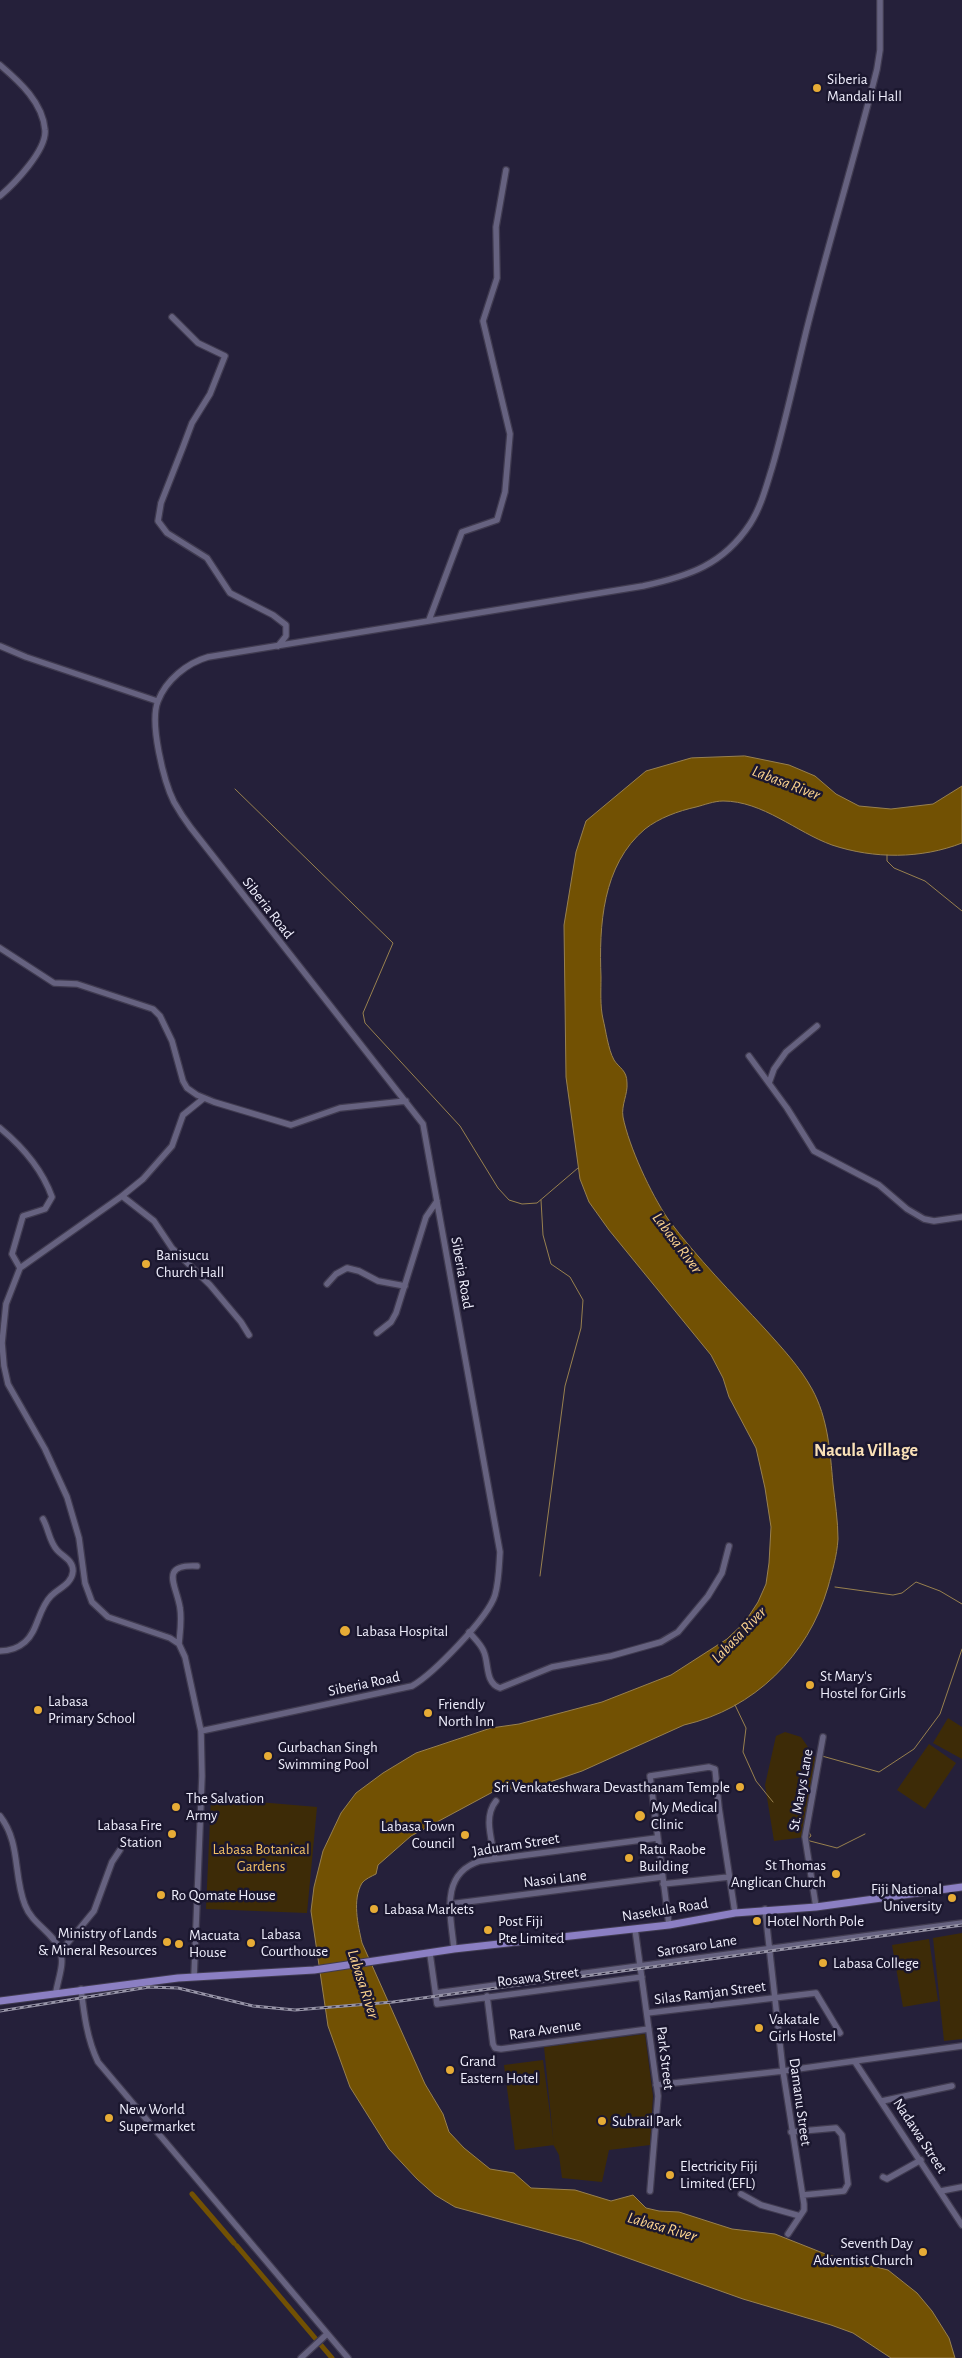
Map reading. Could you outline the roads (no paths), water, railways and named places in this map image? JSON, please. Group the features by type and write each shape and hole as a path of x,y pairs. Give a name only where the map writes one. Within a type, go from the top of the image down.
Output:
{"main road":[{"name":"Nasekula Road","path":"0,2000 194,1977 314,1970 454,1949 669,1926 764,1909 816,1907 962,1887"}],"street":[{"path":"0,646 26,657 157,702 172,679 198,660 429,620 546,603 682,578 703,568 721,556 750,524 758,509 778,447 812,311 877,69 880,50 880,0"},
{"path":"0,65 18,80 38,105 45,131 42,143 27,168 0,196"},
{"path":"429,620 462,532 497,520 505,492 510,434 483,321 497,278 496,227 506,170"},
{"path":"172,317 198,344 225,356 210,394 192,423 162,503 158,521 167,533 207,558 230,593 265,610 286,625 286,636 278,646"},
{"name":"Siberia Road","path":"157,702 157,739 168,788 178,810 306,978 423,1124 500,1552 494,1597 468,1632 427,1678 412,1686 201,1731"},
{"path":"0,948 54,983 77,984 153,1009 160,1016 172,1041 182,1081 187,1088 204,1098 291,1125 340,1108 406,1101"},
{"path":"769,1084 774,1068 786,1052 817,1026"},
{"path":"750,1056 814,1151 824,1158 864,1176 924,1220 934,1221 962,1217"},
{"path":"179,1644 158,1632 108,1617 92,1602 82,1570 79,1538 67,1497 45,1449 8,1384 2,1343 6,1304 20,1268 122,1196 142,1179 172,1146 183,1115 204,1098"},
{"path":"0,1128 34,1161 41,1171 52,1197 45,1209 24,1216 12,1254 20,1268"},
{"path":"122,1196 154,1221 172,1248 210,1285 241,1322 249,1335"},
{"path":"377,1334 391,1322 406,1286 426,1217 437,1201"},
{"path":"327,1284 336,1274 347,1268 359,1271 378,1281 406,1286"},
{"path":"0,1651 16,1648 26,1641 42,1608 51,1596 70,1581 73,1570 71,1563 50,1540 43,1519"},
{"path":"468,1632 485,1653 490,1680 494,1686 500,1688 552,1667 611,1656 661,1642 678,1632 708,1596 722,1573 729,1546"},
{"path":"194,1977 202,1776 201,1731 185,1657 179,1644 180,1607 172,1581 173,1573 177,1568 185,1565 197,1566"},
{"name":"St. Marys Lane","path":"816,1907 805,1837 823,1737"},
{"path":"669,1926 650,1776 709,1767 715,1769 735,1913"},
{"path":"495,1859 489,1812 496,1801"},
{"path":"0,1816 8,1828 14,1844 18,1881 26,1907 36,1923 56,1943 61,1951 62,1966 56,1992"},
{"name":"Jaduram Street","path":"454,1949 450,1890 455,1878 469,1864 657,1838"},
{"path":"61,1951 94,1911 112,1862 120,1850"},
{"name":"Nasoi Lane","path":"450,1904 662,1880 729,1877"},
{"name":"Damanu Street","path":"764,1909 783,2071 803,2195 804,2210 788,2234"},
{"name":"Sarosaro Lane","path":"436,1993 962,1923"},
{"name":"Park Street","path":"635,1929 658,2106 650,2191"},
{"path":"430,1954 436,1993"},
{"name":"Rosawa Street","path":"436,1993 437,2004 642,1977"},
{"path":"81,1989 82,2007 92,2049 98,2062 325,2336 348,2358"},
{"name":"Silas Ramjan Street","path":"647,2013 816,1993 840,2033"},
{"name":"Rara Avenue","path":"487,1996 495,2048 501,2049 649,2029"},
{"path":"656,2085 855,2062 962,2046"},
{"name":"Nadawa Street","path":"855,2062 962,2225"},
{"path":"882,2101 952,2086"},
{"path":"792,2132 836,2128 842,2135 848,2184 846,2188 844,2191 803,2195"},
{"path":"883,2177 887,2179 892,2178 921,2160"},
{"path":"941,2191 962,2187"},
{"path":"741,2194 762,2205 800,2216"},
{"path":"301,2358 325,2336"}],"water":[{"name":"Labasa River","path":"745,756 789,765 815,776 836,794 859,806 891,809 933,804 962,786 962,843 930,852 914,854 881,855 848,850 819,839 766,811 738,802 716,802 676,813 650,825 631,844 620,860 606,897 601,937 602,1014 612,1056 627,1079 623,1117 630,1142 641,1170 668,1219 790,1358 812,1389 822,1411 829,1447 838,1532 837,1552 828,1587 819,1612 807,1635 792,1657 775,1676 755,1692 733,1706 709,1717 684,1725 582,1771 522,1791 502,1787 411,1836 378,1865 376,1874 362,1883 357,1897 358,1921 362,1943 425,2084 443,2114 449,2132 464,2148 490,2169 514,2173 531,2188 575,2190 611,2201 633,2195 646,2208 679,2212 732,2229 775,2234 828,2255 888,2270 917,2293 932,2311 949,2338 955,2358 891,2358 853,2333 831,2325 743,2299 580,2241 455,2207 435,2195 389,2149 350,2087 328,2026 311,1911 314,1887 323,1851 341,1813 356,1793 383,1773 416,1753 491,1728 519,1724 602,1702 671,1675 727,1639 745,1622 758,1602 766,1584 771,1527 756,1448 729,1397 723,1378 711,1355 609,1230 589,1202 580,1179 566,1077 564,925 576,852 586,821 646,771 691,758"}],"waterway":[{"path":"235,789 393,943 363,1013 365,1023 460,1126 498,1188 509,1200 522,1204 537,1203 578,1168"},
{"path":"887,855 887,861 894,868 925,881 962,911"},
{"path":"540,1576 565,1386 581,1328 583,1300 570,1277 551,1264 543,1235 541,1200"},
{"path":"835,1587 893,1595 902,1593 916,1582 940,1591 962,1604"},
{"path":"813,1806 822,1756 879,1772 914,1749 940,1714 962,1649"},
{"path":"735,1705 746,1728 743,1752 756,1781 773,1802"},
{"path":"809,1832 811,1836 807,1839 810,1841 837,1848 865,1834"},
{"path":"192,2194 234,2243"},
{"path":"237,2246 332,2358"}],"railway":[{"path":"0,2011 149,1987 178,1988 253,2006 295,2010 393,2002 962,1925"}],"place":[{"name":"Siberia Mandali Hall","path":"817,88"},
{"name":"Banisucu Church Hall","path":"146,1264"},
{"name":"Labasa Hospital","path":"345,1631"},
{"name":"St Mary's Hostel for Girls","path":"810,1685"},
{"name":"Labasa Primary School","path":"38,1710"},
{"name":"Friendly North Inn","path":"428,1713"},
{"name":"Gurbachan Singh Swimming Pool","path":"268,1756"},
{"name":"Sri Venkateshwara Devasthanam Temple","path":"740,1787"},
{"name":"The Salvation Army","path":"176,1807"},
{"name":"My Medical Clinic","path":"640,1816"},
{"name":"Labasa Fire Station","path":"172,1834"},
{"name":"Labasa Town Council","path":"465,1835"},
{"name":"Ratu Raobe Building","path":"629,1858"},
{"name":"St Thomas Anglican Church","path":"836,1874"},
{"name":"Ro Qomate House","path":"161,1895"},
{"name":"Fiji National University","path":"952,1898"},
{"name":"Labasa Markets","path":"374,1909"},
{"name":"Hotel North Pole","path":"757,1921"},
{"name":"Post Fiji Pte Limited","path":"488,1930"},
{"name":"Ministry of Lands & Mineral Resources","path":"167,1942"},
{"name":"Labasa Courthouse","path":"251,1943"},
{"name":"Macuata House","path":"179,1944"},
{"name":"Labasa College","path":"823,1963"},
{"name":"Vakatale Girls Hostel","path":"759,2028"},
{"name":"Grand Eastern Hotel","path":"450,2070"},
{"name":"New World Supermarket","path":"109,2118"},
{"name":"Subrail Park","path":"602,2121"},
{"name":"Electricity Fiji Limited (EFL)","path":"670,2175"},
{"name":"Seventh Day Adventist Church","path":"923,2252"}],"district":[{"name":"Nacula Village","path":"866,1451"}],"park label":[{"name":"Labasa Botanical Gardens","path":"261,1858"}]}
